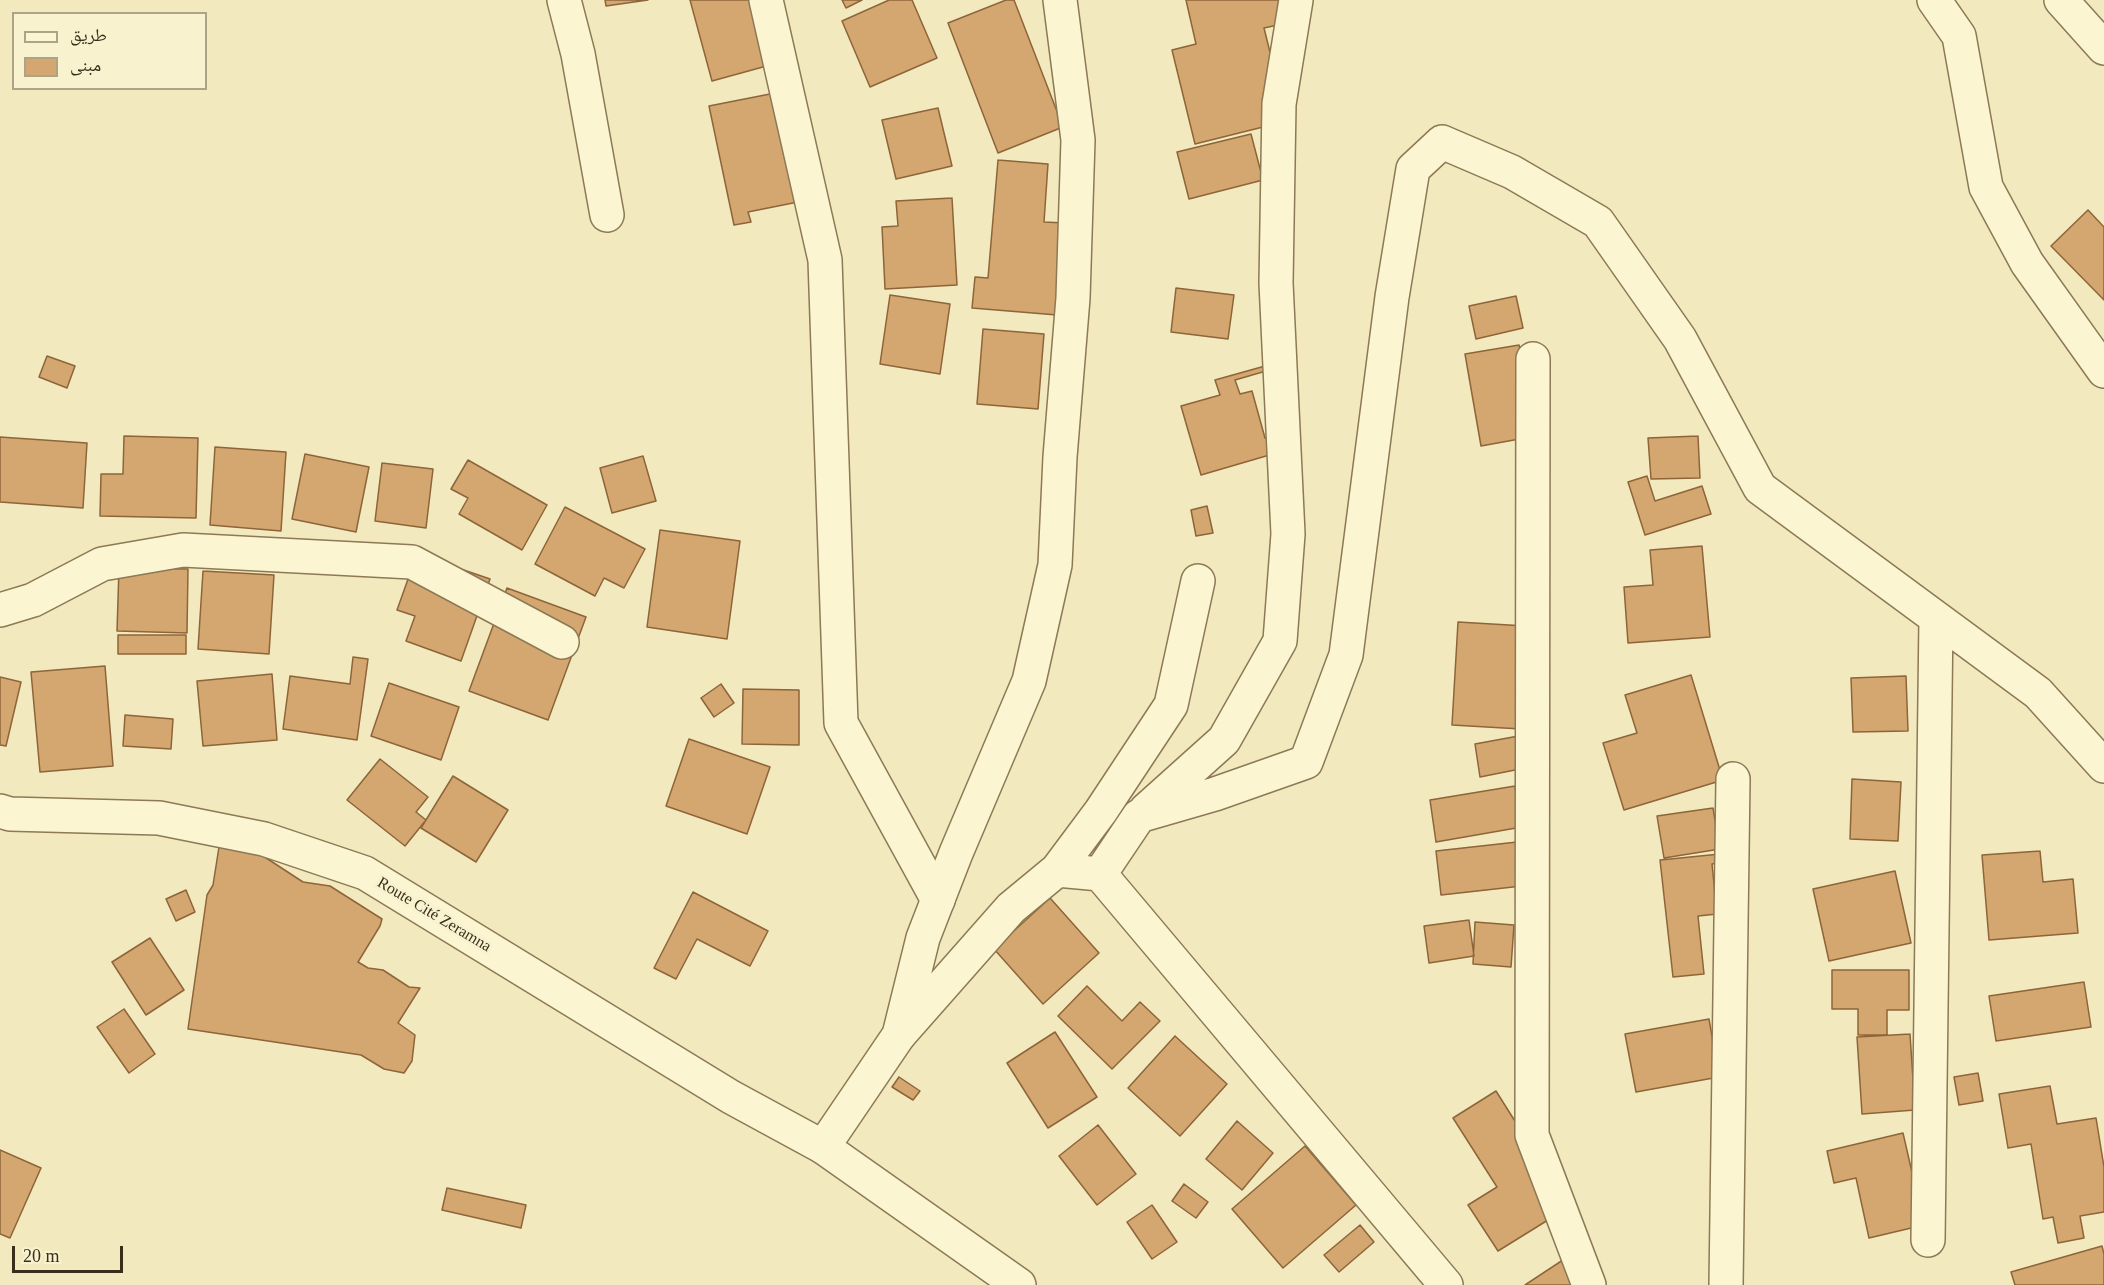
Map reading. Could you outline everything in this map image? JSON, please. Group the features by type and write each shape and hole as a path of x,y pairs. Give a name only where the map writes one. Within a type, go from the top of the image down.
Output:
{"street":[{"path":"564,0 578,54 607,215"},
{"path":"766,0 825,260 841,723 938,900"},
{"path":"899,1035 923,938 956,853 1029,681 1054,565 1073,298 1078,140 1060,0"},
{"path":"1100,874 1139,816 1224,740 1280,641 1288,534 1276,284 1279,104 1296,0"},
{"path":"1934,0 1959,36 1986,187 2027,263 2104,371"},
{"path":"2061,0 2104,48"},
{"path":"1139,816 1215,794 1306,762 1347,655 1392,297 1413,169 1442,142 1512,172 1598,222 1680,339 1760,489 2038,693 2104,766"},
{"path":"1533,359 1532,1135 1589,1285"},
{"path":"0,610 33,600 102,564 183,550 412,562 562,642"},
{"path":"823,1147 899,1035 1011,908 1057,870 1101,811 1171,705 1198,581"},
{"path":"1928,1240 1936,618"},
{"path":"1726,1285 1733,779"},
{"name":"Route Cité Zeramna","path":"0,812 159,818 264,839 365,873 731,1097 823,1147 1019,1285"},
{"path":"1057,870 1100,874 1446,1285"}],"building":[{"path":"605,0 648,0 606,6"},
{"path":"690,0 775,0 792,59 712,81"},
{"path":"842,0 862,0 846,8"},
{"path":"889,0 912,0 937,58 870,87 842,21"},
{"path":"1006,0 1014,0 1063,127 998,153 948,23"},
{"path":"1186,0 1291,0 1296,21 1264,28 1287,121 1195,144 1172,50 1196,44"},
{"path":"775,93 798,202 748,212 751,222 734,225 709,106"},
{"path":"938,108 952,166 896,179 882,120"},
{"path":"1251,134 1263,180 1189,199 1177,152"},
{"path":"998,160 1048,164 1044,222 1065,223 1057,315 972,308 975,277 988,278"},
{"path":"952,198 957,285 885,289 882,227 898,226 896,201"},
{"path":"2088,210 2104,227 2104,300 2051,246"},
{"path":"1176,288 1234,295 1228,339 1171,332"},
{"path":"890,295 950,304 940,374 880,364"},
{"path":"1516,296 1523,328 1476,339 1469,306"},
{"path":"983,329 1044,334 1038,409 977,404"},
{"path":"1519,345 1536,436 1481,446 1465,354"},
{"path":"47,356 75,366 67,388 39,377"},
{"path":"1265,366 1266,371 1235,380 1240,394 1252,391 1265,438 1286,432 1290,449 1201,475 1181,406 1220,395 1215,380"},
{"path":"124,436 198,438 196,518 100,516 101,474 123,474"},
{"path":"1698,436 1700,478 1651,479 1648,438"},
{"path":"0,437 87,443 83,508 0,502"},
{"path":"215,447 286,452 281,531 210,525"},
{"path":"305,454 369,467 356,532 292,519"},
{"path":"643,456 656,501 612,513 600,468"},
{"path":"468,460 547,505 522,550 459,514 468,498 451,489"},
{"path":"382,463 433,469 426,528 375,521"},
{"path":"1647,476 1655,501 1702,486 1711,514 1645,535 1628,482"},
{"path":"1207,506 1213,533 1196,536 1191,510"},
{"path":"565,507 645,549 624,588 604,578 595,596 535,564"},
{"path":"660,530 740,541 727,639 647,627"},
{"path":"1702,546 1710,637 1628,643 1624,587 1653,585 1650,550"},
{"path":"417,554 490,579 461,661 406,641 415,616 397,610"},
{"path":"119,568 188,569 187,633 117,631"},
{"path":"203,571 274,575 269,654 198,649"},
{"path":"507,588 586,617 548,720 469,691"},
{"path":"1458,622 1526,626 1521,729 1452,725"},
{"path":"118,635 186,635 186,654 118,654"},
{"path":"353,657 368,659 357,740 283,729 290,676 350,684"},
{"path":"105,666 113,766 40,772 31,672"},
{"path":"272,674 277,740 203,746 197,681"},
{"path":"1691,675 1723,780 1624,810 1603,743 1637,733 1625,695"},
{"path":"1906,676 1908,731 1853,732 1851,678"},
{"path":"0,677 21,682 6,746 0,745"},
{"path":"389,683 459,707 441,760 371,736"},
{"path":"721,684 734,703 714,717 701,698"},
{"path":"743,689 799,690 799,745 742,744"},
{"path":"125,715 173,719 171,749 123,746"},
{"path":"1524,735 1530,767 1480,777 1475,744"},
{"path":"689,739 770,767 747,834 666,806"},
{"path":"380,759 428,797 416,812 426,820 405,846 347,800"},
{"path":"453,776 508,810 476,862 421,828"},
{"path":"1852,779 1901,782 1898,841 1850,839"},
{"path":"1515,786 1522,827 1436,842 1430,800"},
{"path":"1713,808 1720,849 1664,858 1657,816"},
{"path":"1517,842 1522,886 1441,895 1436,851"},
{"path":"219,847 257,852 303,882 330,886 382,919 358,962 368,968 383,970 409,987 420,988 398,1023 415,1035 412,1061 404,1073 384,1069 361,1055 188,1029 207,895 213,885"},
{"path":"2040,851 2043,882 2073,879 2078,933 1989,940 1982,855"},
{"path":"1720,854 1720,863 1712,864 1717,914 1698,916 1704,974 1673,977 1660,860"},
{"path":"1895,871 1911,943 1829,961 1813,889"},
{"path":"186,890 195,912 176,921 166,899"},
{"path":"693,892 768,931 750,966 697,939 676,979 654,968"},
{"path":"1050,898 1099,953 1043,1004 994,949"},
{"path":"1469,920 1474,956 1429,963 1424,926"},
{"path":"1475,922 1514,925 1511,967 1473,964"},
{"path":"150,938 184,990 146,1015 112,962"},
{"path":"1832,970 1909,970 1909,1010 1887,1010 1887,1035 1858,1035 1858,1009 1832,1009"},
{"path":"2084,982 2091,1027 1996,1041 1989,996"},
{"path":"1087,986 1122,1021 1140,1002 1160,1021 1112,1069 1058,1016"},
{"path":"124,1009 155,1054 129,1073 97,1027"},
{"path":"1709,1019 1719,1077 1636,1092 1625,1034"},
{"path":"1055,1032 1097,1097 1048,1128 1007,1063"},
{"path":"1910,1034 1915,1110 1862,1114 1857,1037"},
{"path":"1175,1036 1227,1084 1180,1136 1128,1088"},
{"path":"1978,1073 1983,1101 1959,1105 1954,1077"},
{"path":"899,1077 920,1091 913,1100 892,1087"},
{"path":"2050,1086 2057,1124 2096,1118 2104,1167 2104,1212 2080,1216 2084,1238 2058,1243 2053,1217 2043,1219 2031,1144 2008,1148 1999,1094"},
{"path":"1496,1091 1569,1207 1498,1251 1468,1205 1497,1187 1453,1118"},
{"path":"1237,1121 1273,1153 1242,1190 1206,1159"},
{"path":"1098,1125 1136,1174 1097,1205 1059,1156"},
{"path":"1903,1133 1924,1225 1869,1238 1856,1178 1834,1183 1827,1151"},
{"path":"1305,1146 1356,1205 1283,1268 1232,1209"},
{"path":"0,1150 41,1168 10,1238 0,1234"},
{"path":"1184,1184 1208,1202 1196,1218 1172,1201"},
{"path":"447,1188 526,1205 521,1228 442,1210"},
{"path":"1152,1205 1177,1242 1152,1259 1127,1222"},
{"path":"1360,1225 1374,1242 1339,1272 1324,1255"},
{"path":"2102,1246 2104,1285 2015,1285 2011,1272"},
{"path":"1572,1254 1593,1285 1525,1285"}]}
